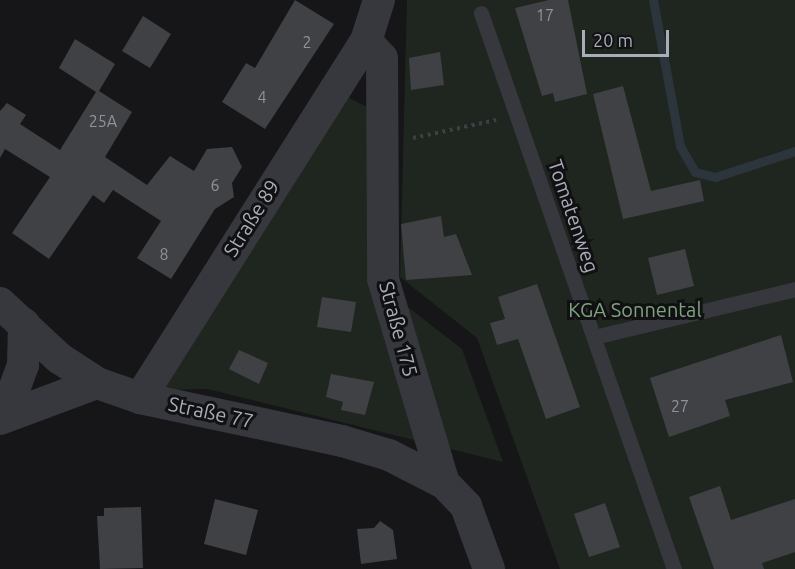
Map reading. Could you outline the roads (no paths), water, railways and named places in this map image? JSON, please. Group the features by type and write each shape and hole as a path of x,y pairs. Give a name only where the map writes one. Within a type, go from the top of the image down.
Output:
{"street":[{"name":"Straße 89","path":"140,398 366,41 379,0"},
{"name":"Straße 175","path":"366,41 382,58 385,143 383,279 444,483 466,506 489,569"},
{"name":"Straße 77","path":"0,303 59,358 98,383 140,398 342,441 389,455 444,483"},
{"path":"2,418 22,365 24,324"},
{"path":"2,418 98,383"}],"lane":[{"name":"Tomatenweg","path":"481,13 674,569"},
{"path":"594,337 795,289"}],"waterway":[{"path":"653,0 680,146 695,172 715,177 795,151"}],"park label":[{"name":"KGA Sonnental","path":"635,309"}]}
